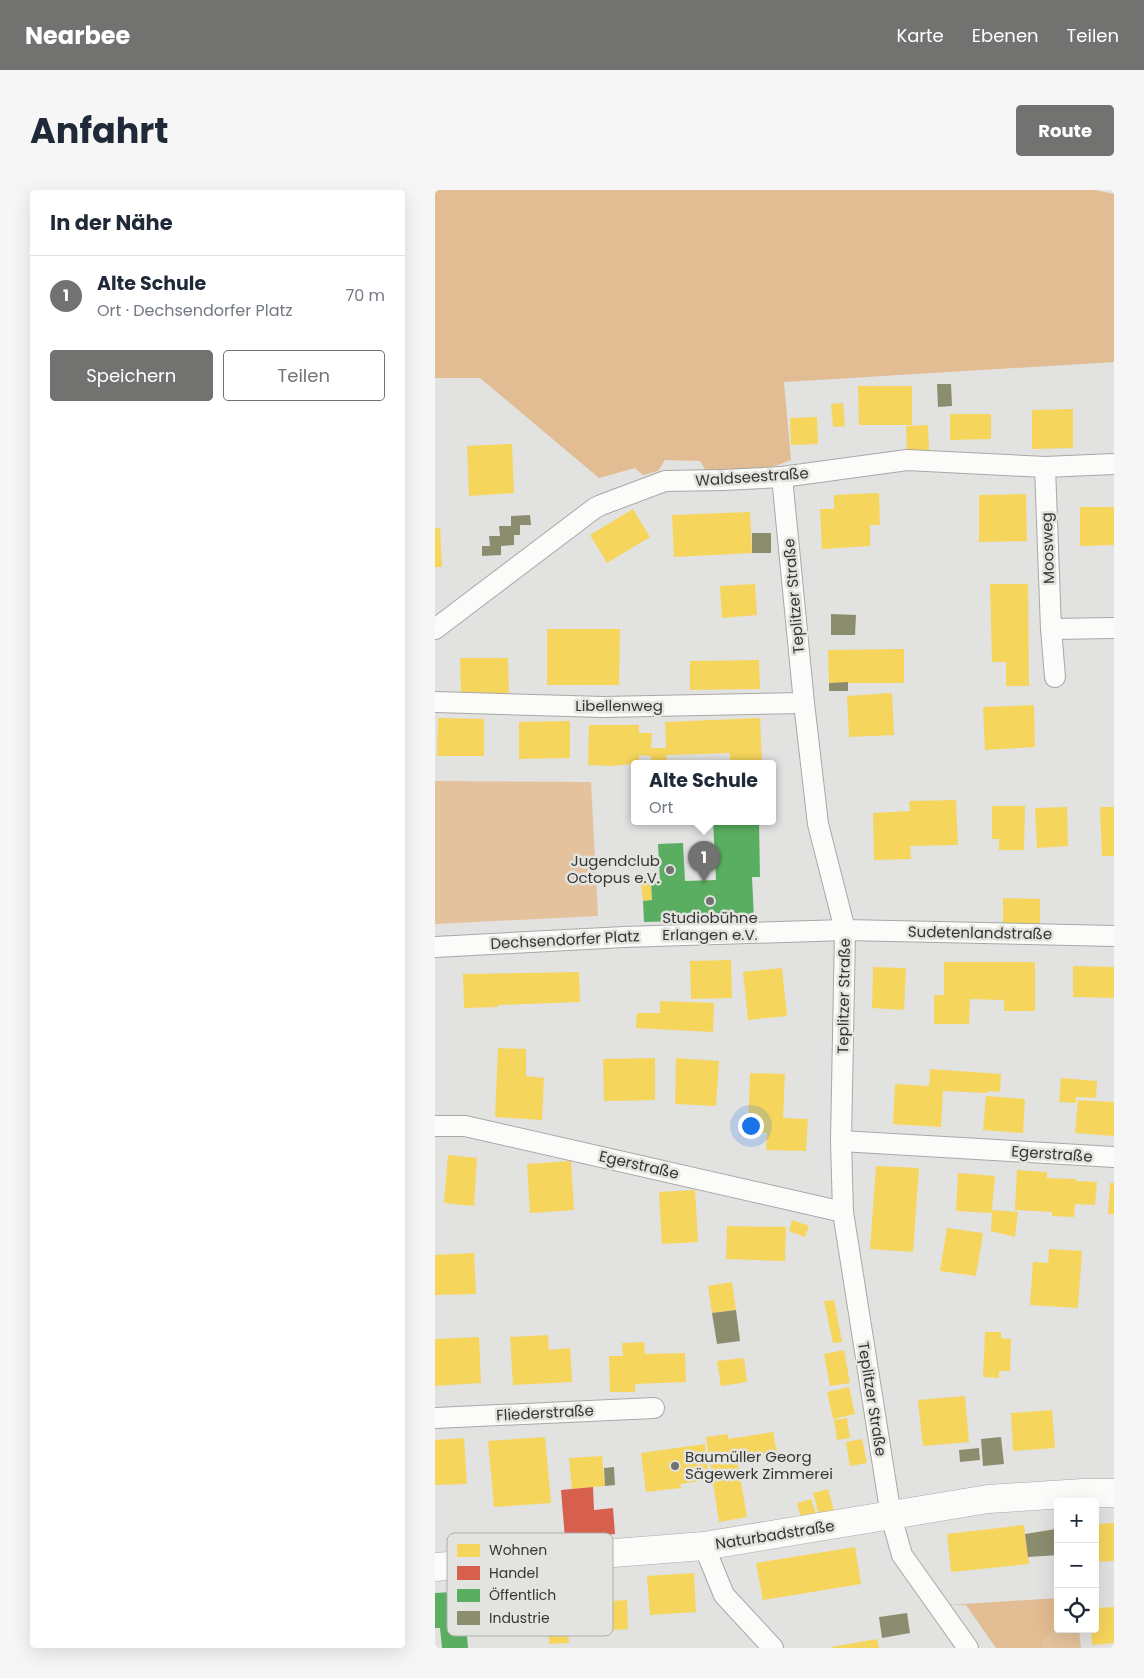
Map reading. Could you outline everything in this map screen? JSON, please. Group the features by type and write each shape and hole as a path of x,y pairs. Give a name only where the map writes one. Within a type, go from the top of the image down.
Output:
{"street":[{"name":"Waldseestraße","path":"435,629 601,505 665,481 783,477 907,460 1045,466 1114,464"},
{"name":"Moosweg","path":"1045,466 1051,628 1055,677"},
{"name":"Teplitzer Straße","path":"783,477 804,703 818,824 845,930 841,1141 843,1212 891,1516 902,1555 968,1648"},
{"path":"1051,628 1114,628"},
{"name":"Libellenweg","path":"435,702 603,707 804,703"},
{"name":"Sudetenlandstraße","path":"845,930 1114,936"},
{"name":"Dechsendorfer Platz","path":"435,947 624,937 845,930"},
{"name":"Egerstraße","path":"435,1126 465,1126 843,1212"},
{"name":"Egerstraße","path":"841,1141 1114,1157"},
{"name":"Fliederstraße","path":"435,1418 655,1408"},
{"name":"Naturbadstraße","path":"613,1553 704,1546 988,1499 1114,1493"},
{"path":"704,1546 724,1595 773,1648"}],"shaded area":[{"path":"435,190 1095,190 1114,194 1114,362 784,382 791,460 761,471 706,471 700,461 665,460 658,471 643,475 635,468 599,478 480,378 435,378"},
{"path":"435,781 591,782 598,916 435,924"},
{"path":"1054,1598 1054,1632 1043,1639 1043,1648 996,1648 966,1605 947,1605"},
{"path":"1054,1632 1079,1633 1081,1648 1043,1648 1042,1639"}],"building: Wohnen":[{"path":"858,386 912,386 912,425 859,425"},
{"path":"843,403 845,426 833,427 831,404"},
{"path":"1073,409 1073,448 1032,449 1032,410"},
{"path":"950,414 991,414 991,439 950,440"},
{"path":"817,417 818,444 791,445 790,418"},
{"path":"928,425 929,452 907,453 906,426"},
{"path":"512,444 514,493 469,496 467,446"},
{"path":"879,493 880,525 870,525 870,546 822,549 820,509 834,509 834,495"},
{"path":"1026,494 1027,541 979,542 979,495"},
{"path":"1080,507 1114,507 1114,545 1080,546"},
{"path":"633,509 650,537 607,563 590,535"},
{"path":"750,512 752,553 674,557 672,515"},
{"path":"435,528 440,528 442,567 435,567"},
{"path":"755,584 757,615 722,618 720,586"},
{"path":"990,584 1028,584 1029,686 1006,686 1006,662 992,662"},
{"path":"547,629 620,629 619,685 547,685"},
{"path":"904,649 904,683 829,683 828,650"},
{"path":"460,658 508,658 509,694 461,695"},
{"path":"759,660 760,689 690,690 690,661"},
{"path":"892,693 894,735 849,737 847,696"},
{"path":"1034,705 1035,747 985,750 983,707"},
{"path":"438,718 484,719 484,756 437,756"},
{"path":"760,718 762,760 730,760 730,753 666,755 667,760 651,760 651,756 639,755 639,760 631,760 631,764 613,766 588,765 589,725 639,725 639,733 652,733 651,748 666,748 665,722"},
{"path":"570,721 570,758 519,759 519,722"},
{"path":"956,800 958,845 910,846 911,859 874,860 873,813 910,811 909,801"},
{"path":"992,806 1025,806 1024,850 999,850 999,839 992,839"},
{"path":"1067,807 1068,846 1037,848 1035,808"},
{"path":"1100,807 1114,807 1114,856 1102,856"},
{"path":"651,882 652,900 643,901 641,883"},
{"path":"1003,898 1040,899 1040,926 1003,926"},
{"path":"731,960 732,998 691,999 690,961"},
{"path":"944,962 1035,962 1035,1011 1004,1011 1004,1000 970,999 969,1024 934,1024 934,995 944,995"},
{"path":"1073,966 1114,967 1114,998 1073,997"},
{"path":"873,967 906,968 904,1010 872,1008"},
{"path":"782,968 787,1016 748,1020 743,972"},
{"path":"579,972 580,1002 464,1008 463,974"},
{"path":"660,1001 714,1003 713,1032 636,1028 637,1013 660,1013"},
{"path":"498,1048 526,1049 526,1076 544,1078 542,1120 495,1117"},
{"path":"655,1058 655,1100 604,1101 603,1059"},
{"path":"676,1058 719,1061 716,1106 675,1104"},
{"path":"930,1069 1001,1074 1000,1092 943,1091 941,1127 893,1124 895,1084 929,1086"},
{"path":"750,1073 785,1074 783,1118 808,1119 806,1151 766,1150 767,1133 748,1132"},
{"path":"1061,1078 1097,1081 1096,1098 1076,1097 1076,1103 1059,1102"},
{"path":"986,1096 1025,1099 1023,1133 983,1130"},
{"path":"1078,1100 1114,1102 1114,1136 1075,1133"},
{"path":"448,1155 477,1158 474,1206 444,1203"},
{"path":"571,1161 574,1210 530,1213 527,1164"},
{"path":"876,1166 919,1168 913,1252 870,1249"},
{"path":"1017,1170 1047,1172 1047,1178 1097,1182 1095,1205 1075,1204 1074,1217 1052,1216 1052,1212 1015,1210"},
{"path":"958,1173 995,1176 992,1210 1018,1212 1015,1237 991,1231 992,1213 956,1211"},
{"path":"1110,1183 1114,1183 1114,1214 1108,1214"},
{"path":"695,1190 698,1242 662,1244 659,1192"},
{"path":"792,1220 809,1226 805,1237 789,1231"},
{"path":"727,1226 786,1227 785,1261 726,1259"},
{"path":"947,1228 983,1233 976,1276 940,1271"},
{"path":"1049,1249 1082,1251 1078,1308 1030,1305 1033,1262 1048,1263"},
{"path":"474,1253 476,1294 435,1295 435,1255"},
{"path":"732,1282 736,1310 712,1313 708,1286"},
{"path":"834,1300 842,1342 833,1343 824,1301"},
{"path":"985,1332 1001,1332 1001,1338 1011,1339 1010,1371 999,1371 999,1378 983,1377"},
{"path":"548,1335 549,1350 570,1348 572,1382 513,1385 510,1337"},
{"path":"479,1337 481,1383 435,1386 435,1339"},
{"path":"644,1342 645,1354 685,1353 686,1382 635,1384 635,1392 610,1392 609,1356 623,1356 622,1343"},
{"path":"844,1350 850,1383 830,1386 824,1354"},
{"path":"744,1358 747,1382 721,1386 717,1361"},
{"path":"849,1387 855,1414 833,1419 827,1392"},
{"path":"965,1396 969,1442 923,1446 918,1400"},
{"path":"1052,1410 1055,1448 1013,1451 1011,1413"},
{"path":"847,1418 850,1438 837,1440 834,1420"},
{"path":"773,1432 777,1453 737,1458 747,1517 719,1522 706,1437 728,1434 728,1439"},
{"path":"545,1437 551,1503 494,1507 488,1441"},
{"path":"464,1438 467,1484 435,1485 435,1440"},
{"path":"862,1439 867,1463 850,1466 846,1442"},
{"name":"Baumüller Georg Sägewerk Zimmerei","path":"705,1444 709,1480 680,1484 681,1488 646,1492 641,1453"},
{"path":"602,1456 605,1486 572,1489 569,1458"},
{"path":"828,1489 834,1511 819,1515 813,1493"},
{"path":"811,1499 816,1514 801,1518 797,1503"},
{"path":"1114,1523 1114,1561 1099,1562 1099,1524"},
{"path":"1024,1525 1029,1564 951,1572 947,1534"},
{"path":"855,1547 861,1584 763,1600 756,1563"},
{"path":"694,1573 696,1612 650,1615 647,1576"},
{"path":"627,1600 628,1629 613,1630 613,1601"},
{"path":"1114,1607 1114,1643 1092,1645 1091,1633 1099,1633 1099,1608"},
{"path":"549,1636 568,1636 569,1643 549,1644"},
{"path":"877,1639 879,1648 831,1648 831,1647"}],"building: Handel":[{"path":"593,1487 594,1510 613,1508 615,1534 565,1533 561,1490"}],"building: Öffentlich":[{"path":"713,825 759,825 760,877 752,877 754,919 644,922 643,901 652,900 651,882 660,882 658,844 683,843 685,881 716,880"},
{"path":"447,1592 447,1636 467,1636 468,1648 442,1648 440,1628 435,1628 435,1593"}],"building: Industrie":[{"path":"937,384 951,384 952,406 938,407"},
{"path":"530,515 531,525 520,525 520,535 514,535 514,545 501,546 501,555 482,556 482,546 490,546 489,536 500,536 499,526 511,526 511,516"},
{"path":"752,533 771,533 771,553 752,553"},
{"path":"831,614 856,615 855,635 831,635"},
{"path":"848,682 848,691 829,691 829,683"},
{"path":"736,1310 740,1341 717,1344 712,1313"},
{"path":"1001,1437 1004,1464 983,1466 981,1439"},
{"path":"979,1448 980,1460 960,1462 959,1450"},
{"path":"614,1467 615,1485 605,1486 604,1468"},
{"path":"1054,1529 1054,1555 1028,1557 1025,1534"},
{"path":"907,1613 910,1633 882,1638 879,1617"}],"place":[{"name":"Jugendclub Octopus e.V.","path":"670,870"},
{"name":"Alte Schule","path":"704,882"},
{"name":"Studiobühne Erlangen e.V.","path":"710,901"},
{"name":"Baumüller Georg Sägewerk Zimmerei","path":"675,1466"}]}
